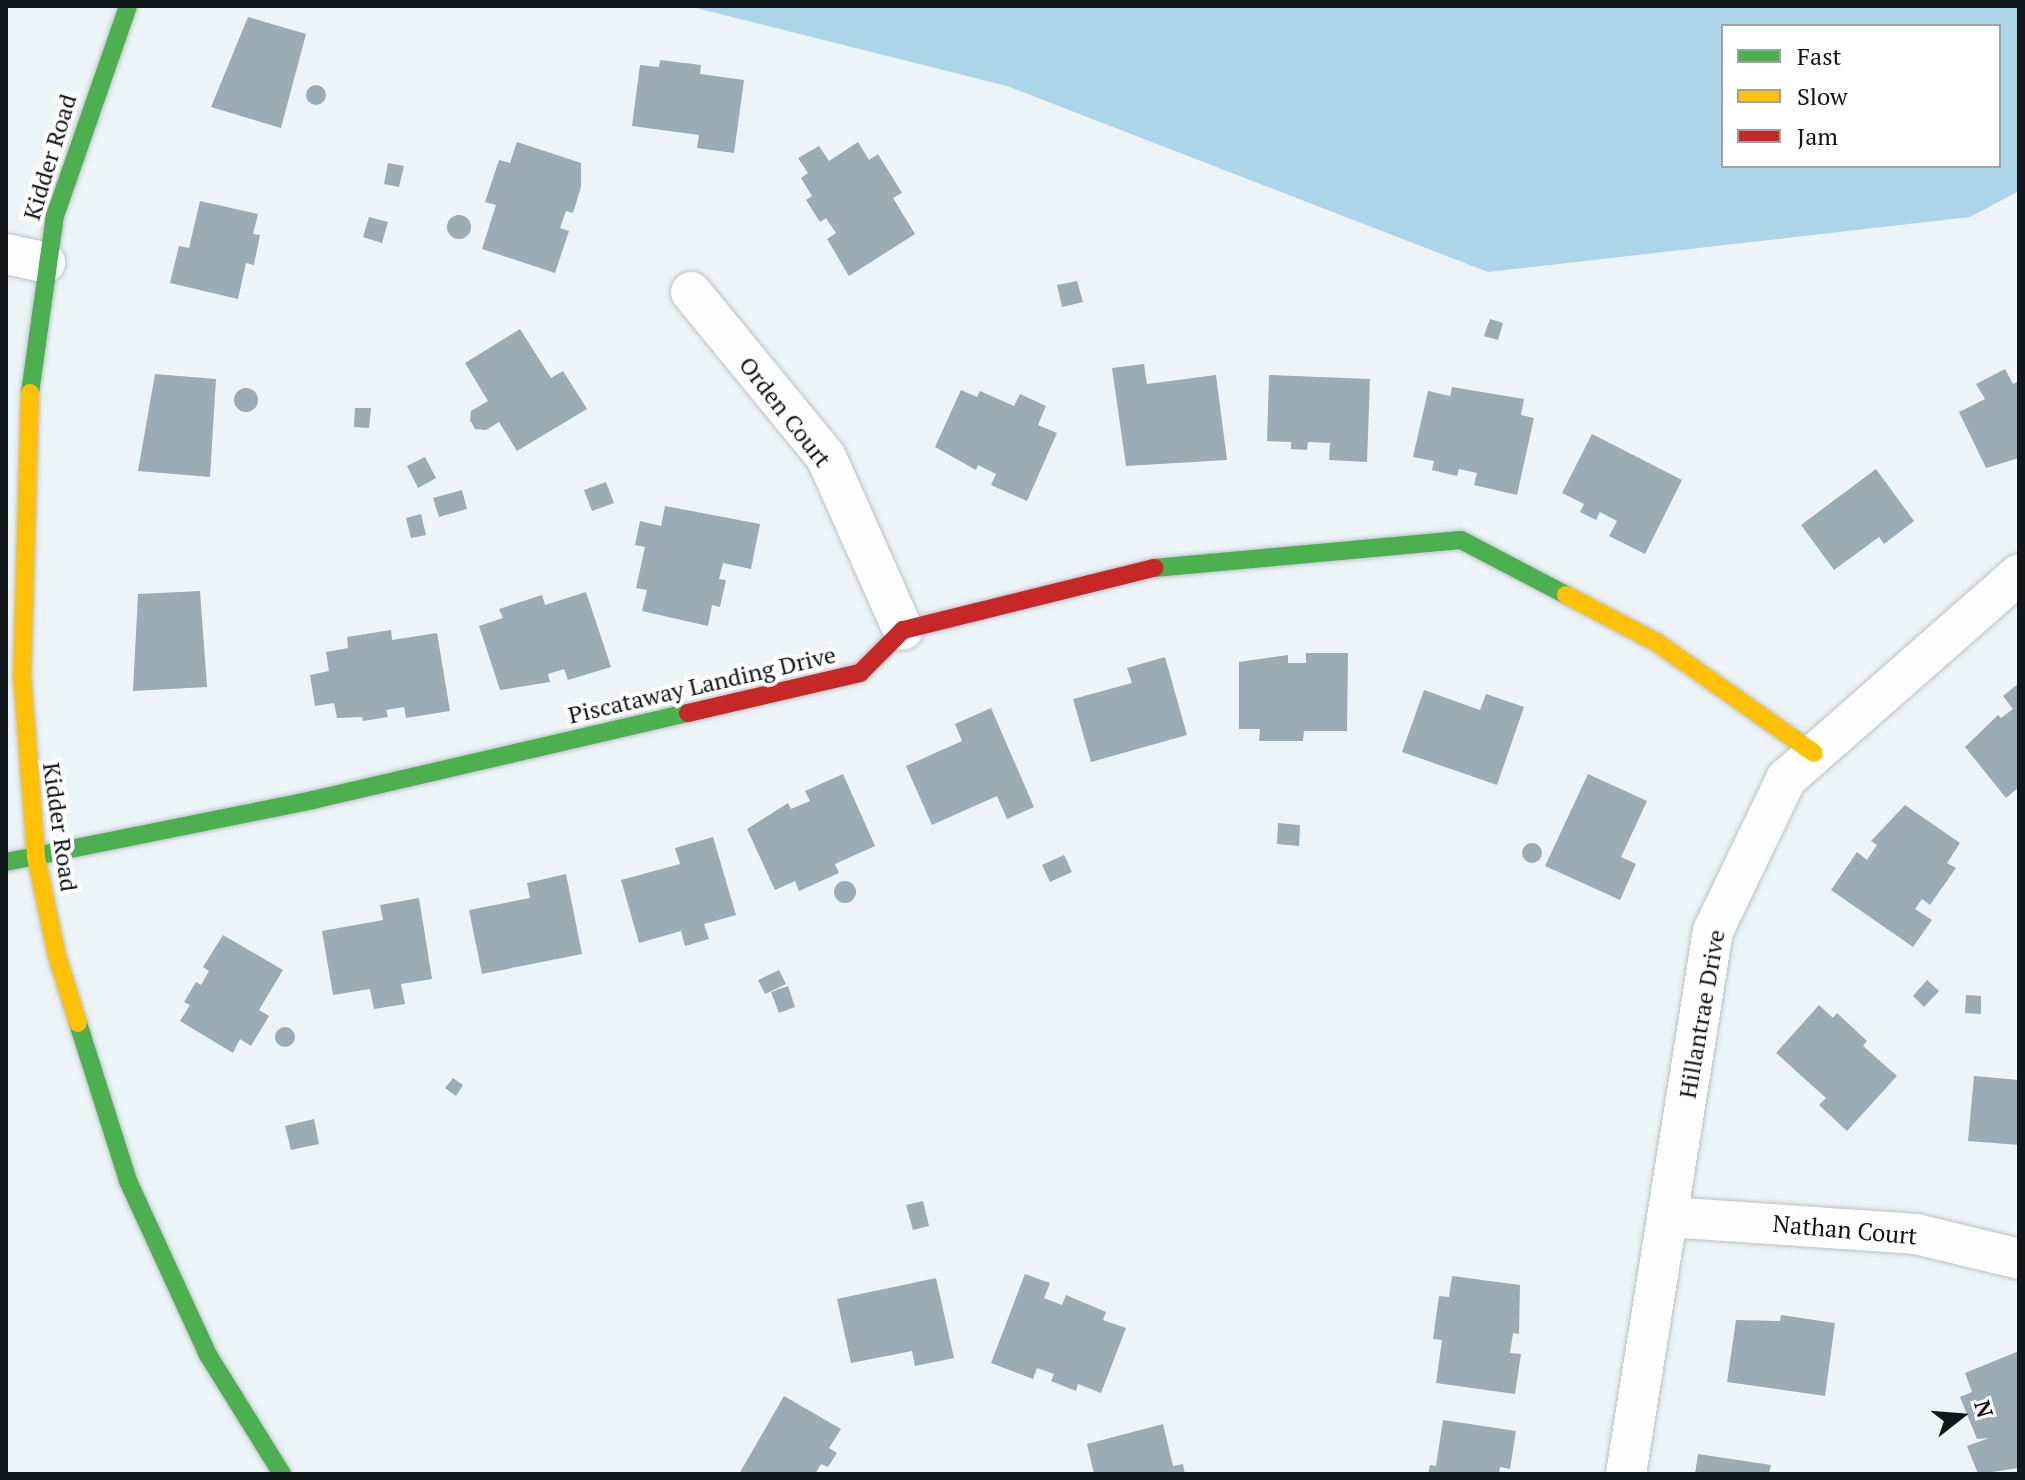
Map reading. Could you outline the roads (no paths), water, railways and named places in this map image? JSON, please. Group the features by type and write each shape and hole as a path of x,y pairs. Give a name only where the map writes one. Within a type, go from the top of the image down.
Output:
{"street":[{"name":"Kidder Road","path":"128,6 85,120 45,262 29,403 23,533 22,674 36,857 57,956 128,1181 208,1355 282,1474"},
{"path":"6,254 45,262"},
{"name":"Orden Court","path":"691,292 826,457 903,630"},
{"path":"903,630 1146,569 1461,540 1656,642 1814,753"},
{"name":"Hillantrae Drive","path":"1626,1474 1713,931 1786,779 2019,574"},
{"name":"Piscataway Landing Drive","path":"6,862 313,800 860,673 903,630"},
{"name":"Nathan Court","path":"1668,1217 1916,1234 2019,1259"}]}
